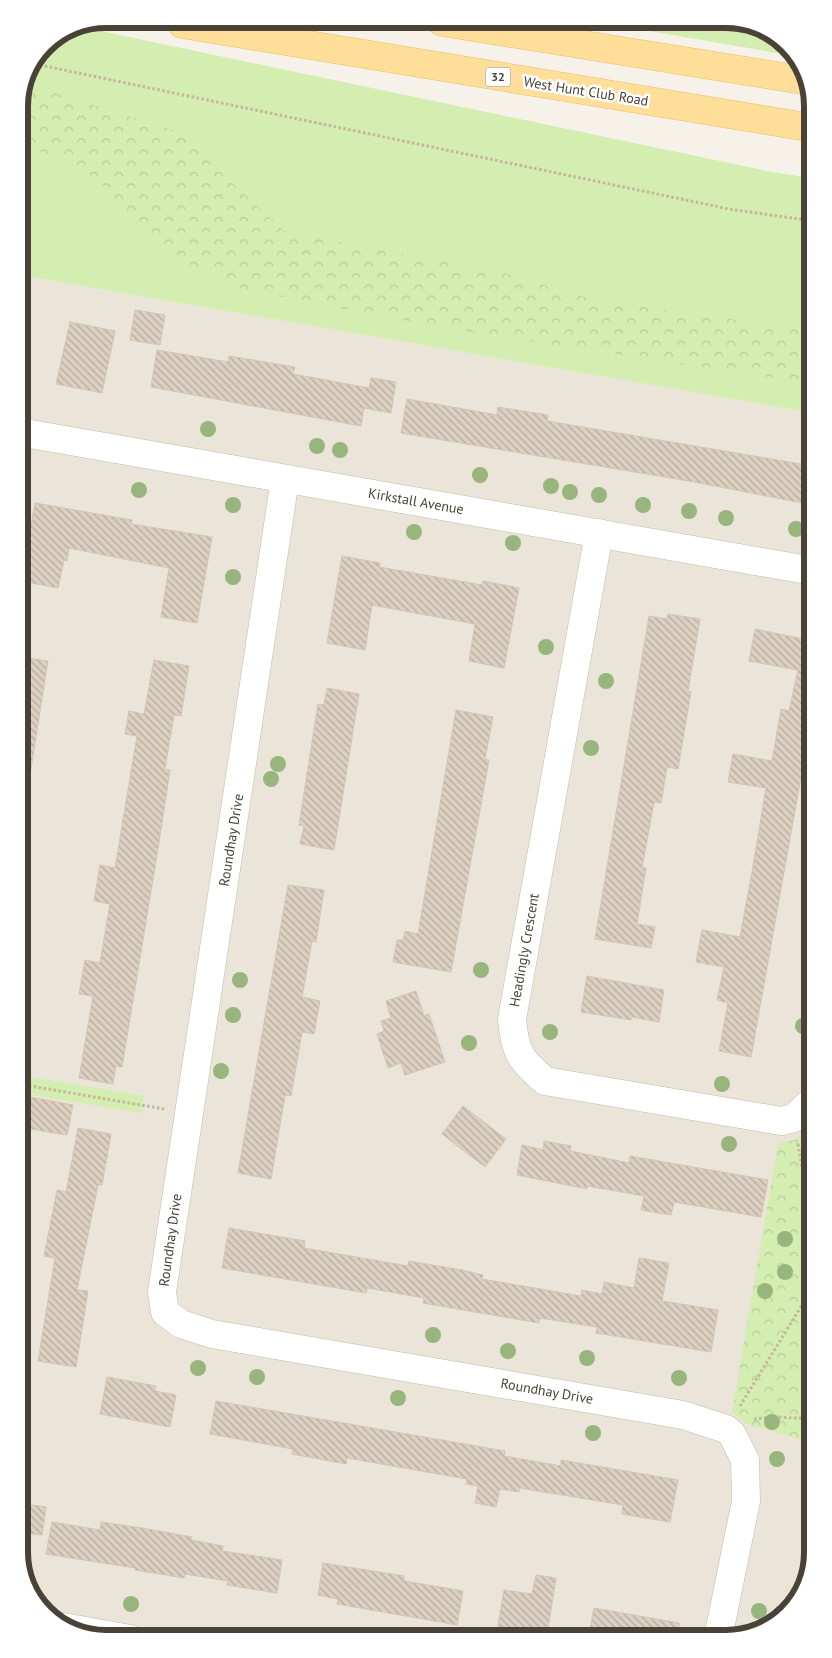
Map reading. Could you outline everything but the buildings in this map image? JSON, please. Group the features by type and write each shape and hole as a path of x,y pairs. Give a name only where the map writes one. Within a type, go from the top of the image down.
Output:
{"main road":[{"name":"West Hunt Club Road","path":"201,27 804,127"},
{"path":"477,28 800,79"}],"street":[{"name":"Kirkstall Avenue","path":"28,434 804,569"},
{"name":"Roundhay Drive","path":"285,479 162,1292 166,1312 181,1324 212,1334 683,1414 726,1430"},
{"name":"Headingly Crescent","path":"599,533 512,1019 514,1046 524,1064 545,1081 781,1121"},
{"path":"781,1121 794,1118 804,1109"},
{"path":"720,1630 746,1501 745,1460 732,1434 726,1430"}],"path":[{"path":"40,65 729,209 804,219"},
{"path":"27,1085 189,1114"},
{"path":"781,1121 797,1141 804,1179"},
{"path":"726,1430 804,1302"},
{"path":"726,1430 744,1419 776,1417 804,1419"}],"shaded area":[{"path":"28,277 804,411 804,1563 796,1587 785,1604 757,1625 727,1630 100,1630 80,1626 62,1617 47,1604 33,1583 27,1553"}],"green space":[{"path":"631,28 742,29 766,38 785,55"},
{"path":"91,29 772,172 804,177 804,411 28,277 28,100 30,85 36,71 54,47 75,33"},
{"path":"30,85 176,131 284,231 504,273 594,300 758,323 804,327 804,383 429,326 239,288 167,254 95,178 28,145"},
{"path":"27,1076 144,1096 141,1113 27,1094"},
{"path":"804,1134 804,1440 747,1424 732,1413 778,1143 794,1140"}]}
